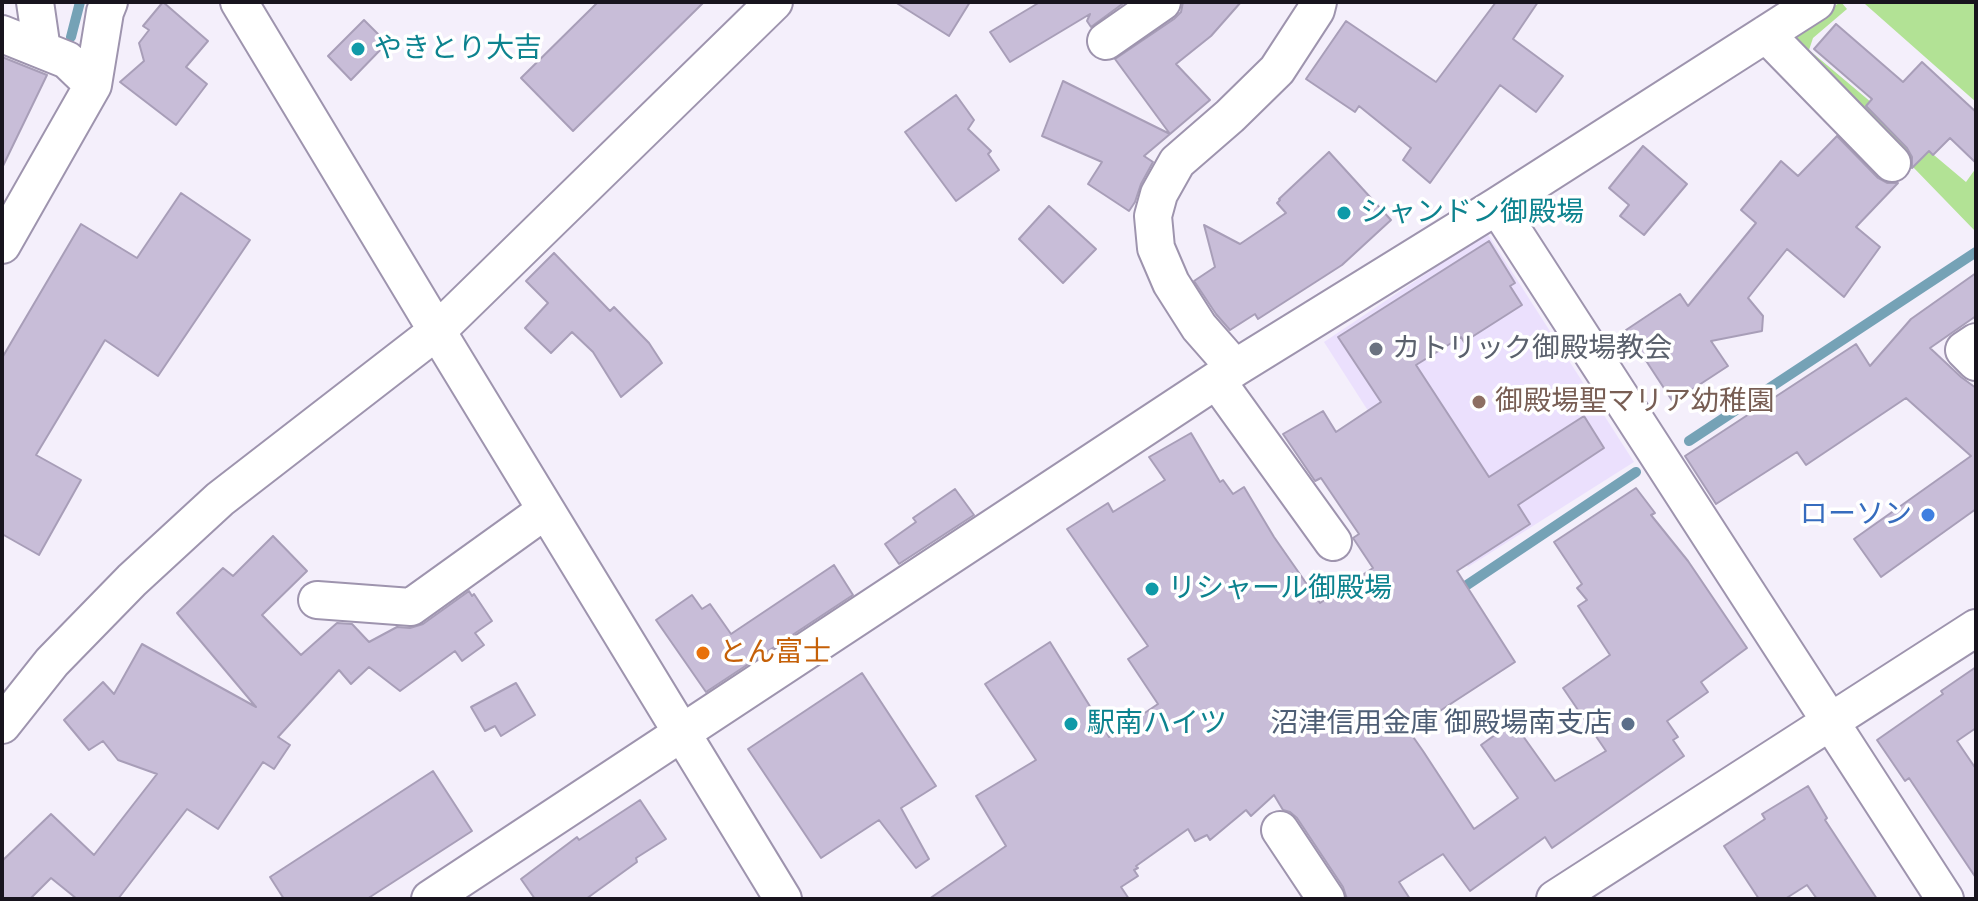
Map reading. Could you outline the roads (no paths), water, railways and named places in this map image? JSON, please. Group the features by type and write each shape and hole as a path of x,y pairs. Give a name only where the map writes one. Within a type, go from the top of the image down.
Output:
{"street":[{"path":"35,2 42,50"},
{"path":"2,245 93,85 109,2"},
{"path":"239,2 783,899"},
{"path":"2,725 52,662 122,590 220,499 437,331 774,2"},
{"path":"1106,41 1162,2"},
{"path":"1318,2 1316,10 1277,70 1177,162 1159,194 1153,216 1156,248 1171,283 1333,542"},
{"path":"430,899 1226,375 1816,2"},
{"path":"2,34 67,60 93,85"},
{"path":"1766,34 1892,163"},
{"path":"1497,206 1945,899"},
{"path":"1976,342 1964,350 1976,362"},
{"path":"317,600 411,607 546,510"},
{"path":"1555,899 1976,628"},
{"path":"1280,830 1326,899"}],"waterway":[{"path":"71,37 80,2"},
{"path":"1689,441 1976,252"},
{"path":"1458,591 1636,472"}],"place":[{"name":"やきとり大吉","path":"358,49"},
{"name":"シャンドン御殿場","path":"1344,213"},
{"name":"カトリック御殿場教会","path":"1376,349"},
{"name":"御殿場聖マリア幼稚園","path":"1479,402"},
{"name":"ローソン","path":"1928,515"},
{"name":"リシャール御殿場","path":"1152,589"},
{"name":"とん富士","path":"703,653"},
{"name":"駅南ハイツ","path":"1071,724"},
{"name":"沼津信用金庫 御殿場南支店","path":"1628,724"}]}
